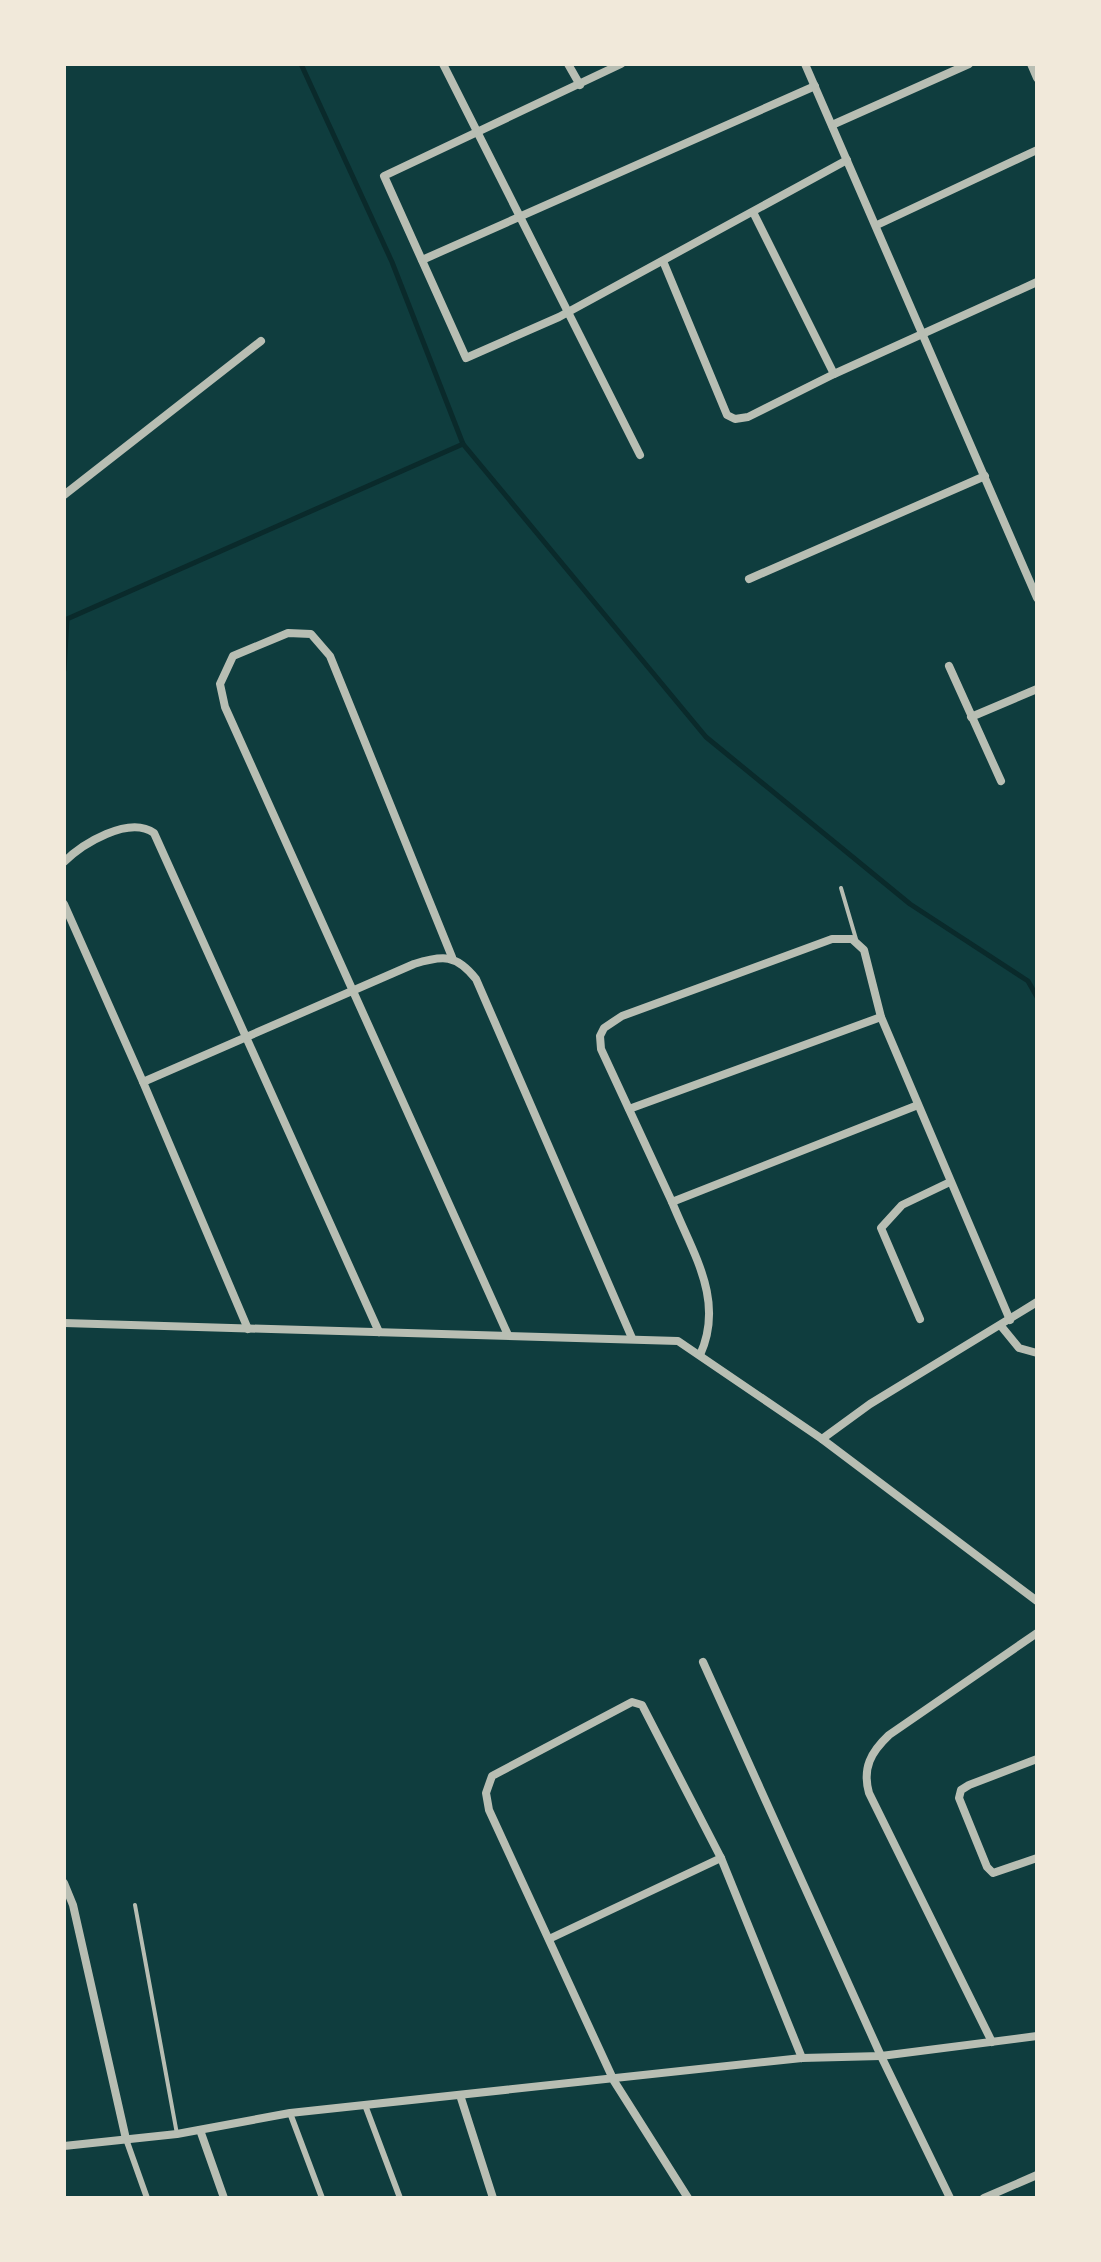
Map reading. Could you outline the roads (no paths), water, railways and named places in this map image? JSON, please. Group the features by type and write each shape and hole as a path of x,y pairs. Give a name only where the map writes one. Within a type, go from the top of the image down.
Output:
{"street":[{"path":"443,64 640,455"},
{"path":"568,64 580,85"},
{"path":"621,64 384,176 466,358 568,312 847,160"},
{"path":"805,64 1037,598"},
{"path":"832,125 969,64"},
{"path":"1031,64 1037,78"},
{"path":"422,260 815,86"},
{"path":"877,225 1037,150"},
{"path":"753,212 834,374"},
{"path":"663,261 727,415 735,419 748,417 834,374 1037,282"},
{"path":"64,495 261,341"},
{"path":"749,579 985,476"},
{"path":"452,957 330,656 311,634 288,633 233,656 220,684 225,707 508,1335"},
{"path":"949,666 1001,781"},
{"path":"971,717 1037,689"},
{"path":"64,862 80,847 124,829 137,827 154,833 243,1037 379,1332"},
{"path":"64,904 248,1329"},
{"path":"700,1355 712,1318 710,1296 672,1202 599,1043 601,1032 610,1022 832,939 856,942 864,950 881,1017 1010,1320"},
{"path":"143,1082 243,1037 354,993 414,964 437,956 452,957 465,965 476,979 632,1338"},
{"path":"629,1109 881,1017"},
{"path":"672,1202 918,1105"},
{"path":"920,1319 881,1228 902,1205 950,1182"},
{"path":"822,1439 870,1404 1037,1302"},
{"path":"64,1323 678,1341 822,1439 1037,1601"},
{"path":"1001,1326 1019,1348 1037,1353"},
{"path":"992,2042 869,1793 866,1768 872,1754 889,1735 1037,1633"},
{"path":"703,1662 881,2056 950,2198"},
{"path":"688,2198 614,2081 489,1810 486,1793 492,1776 632,1702 642,1705 649,1713 721,1858 802,2058"},
{"path":"1037,1759 969,1785 961,1790 959,1798 987,1867 993,1873 1037,1858"},
{"path":"549,1939 721,1858"},
{"path":"64,1883 73,1905 126,2139 147,2198"},
{"path":"64,2146 177,2134 290,2113 614,2081 802,2058 881,2056 1037,2036"},
{"path":"460,2095 493,2198"},
{"path":"365,2105 400,2198"},
{"path":"290,2113 322,2198"},
{"path":"200,2130 224,2198"},
{"path":"984,2198 1037,2175"}],"lane":[{"path":"841,888 856,942"},
{"path":"135,1905 177,2134"}],"waterway":[{"path":"301,64 392,262 463,444"},
{"path":"64,670 67,619 463,444 706,737 910,904 1028,981 1037,997"}]}
